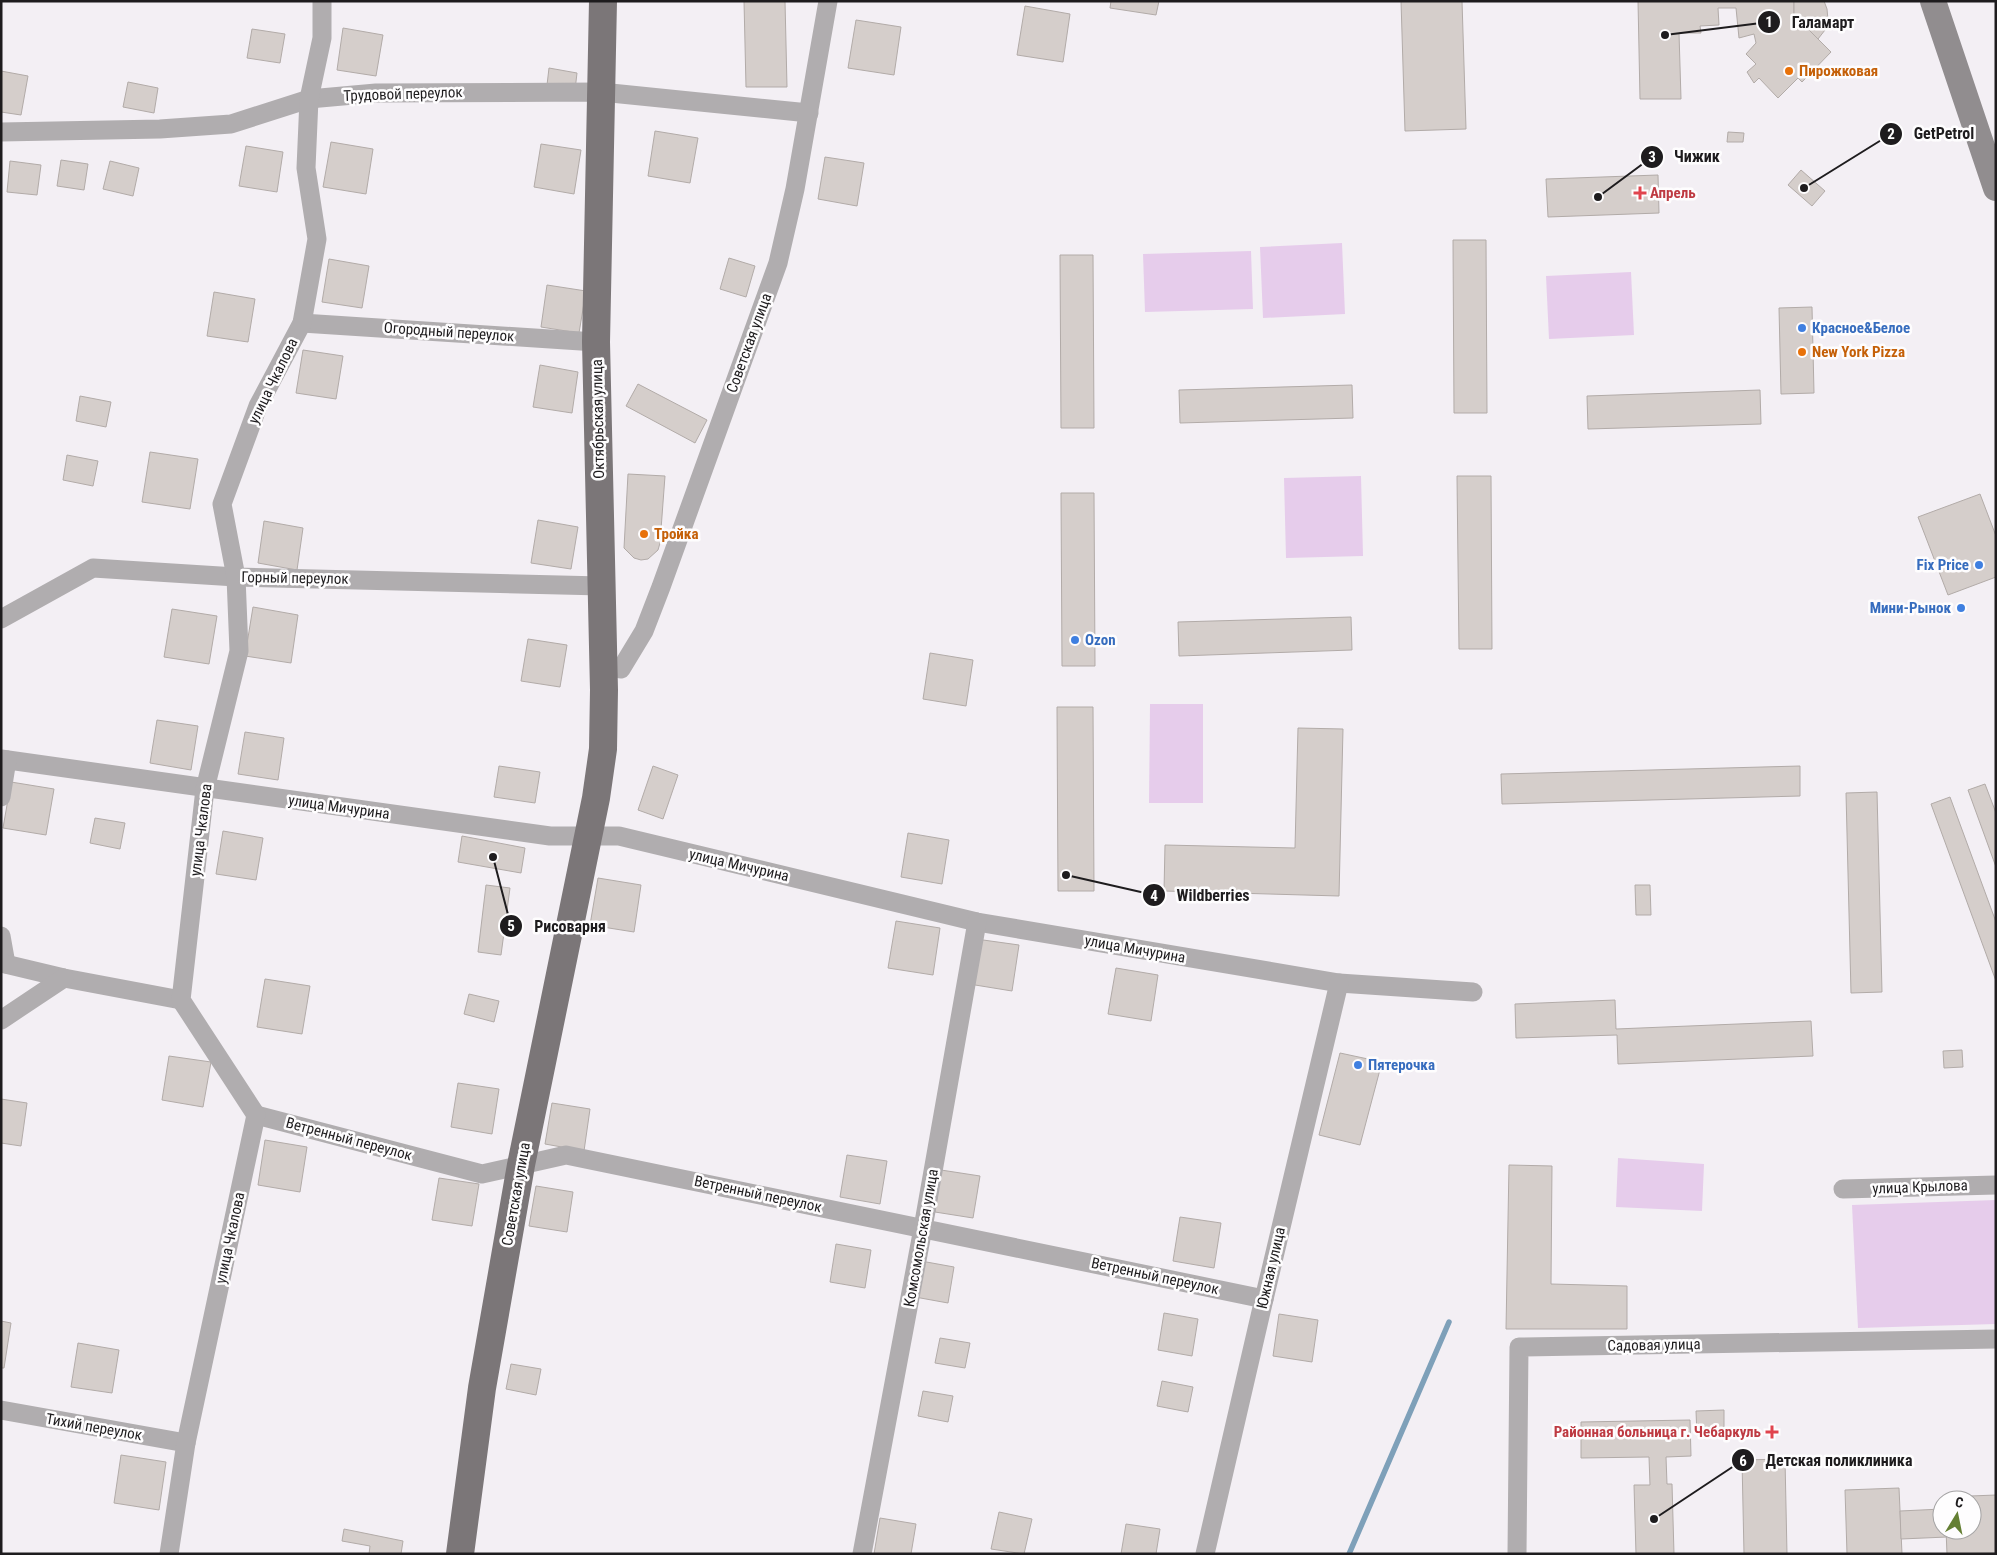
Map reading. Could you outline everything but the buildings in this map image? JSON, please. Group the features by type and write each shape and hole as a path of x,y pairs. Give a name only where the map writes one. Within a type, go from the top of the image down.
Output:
{"main road":[{"name":"Октябрьская улица","path":"587,836 596,798 603,749 604,690 596,342 603,1"},
{"path":"1933,1 1996,188"},
{"name":"Советская улица","path":"460,1554 482,1388 521,1165 587,836"}],"street":[{"name":"улица Чкалова","path":"181,1000 205,789 239,651 236,577 222,504 258,406 302,322 317,239 306,168 309,99 322,38 322,1"},
{"name":"Советская улица","path":"622,669 644,631 661,587 778,263 795,189 828,1"},
{"name":"Трудовой переулок","path":"1,132 160,129 231,124 309,99 376,93 601,92 809,113"},
{"name":"Огородный переулок","path":"302,322 596,342"},
{"name":"Горный переулок","path":"1,619 93,568 236,577 602,586"},
{"name":"улица Мичурина","path":"4,760 550,836 619,836 976,922 1340,983 1473,992"},
{"path":"1,797 4,760"},
{"name":"Комсомольская улица","path":"862,1554 923,1228 976,922"},
{"path":"1,936 4,964 64,978 181,1000 256,1114"},
{"path":"1,1020 64,978"},
{"name":"Южная улица","path":"1205,1554 1340,983"},
{"name":"улица Чкалова","path":"169,1554 186,1443 256,1114"},
{"name":"Ветренный переулок","path":"256,1114 482,1174 566,1155 1264,1299"},
{"name":"улица Крылова","path":"1844,1189 1996,1185"},
{"name":"Садовая улица","path":"1517,1554 1519,1348 1996,1339"},
{"name":"Тихий переулок","path":"1,1410 186,1443"}],"shaded area":[{"path":"1342,243 1345,314 1263,318 1260,247"},
{"path":"1251,251 1253,309 1145,312 1143,254"},
{"path":"1631,272 1634,335 1549,339 1546,276"},
{"path":"1361,476 1363,556 1286,558 1284,478"},
{"path":"1150,704 1203,704 1203,803 1149,803"},
{"path":"1618,1158 1704,1164 1702,1211 1616,1207"},
{"path":"1996,1200 1996,1324 1858,1328 1852,1205"}],"waterway":[{"path":"1349,1554 1449,1322"}],"place":[{"name":"Галамарт","path":"1665,35"},
{"name":"Пирожковая","path":"1789,71"},
{"name":"GetPetrol","path":"1804,188"},
{"name":"Апрель","path":"1640,193"},
{"name":"Чижик","path":"1598,197"},
{"name":"Красное&Белое","path":"1802,328"},
{"name":"New York Pizza","path":"1802,352"},
{"name":"Тройка","path":"644,534"},
{"name":"Fix Price","path":"1979,565"},
{"name":"Мини-Рынок","path":"1961,608"},
{"name":"Ozon","path":"1075,640"},
{"name":"Рисоварня","path":"493,857"},
{"name":"Wildberries","path":"1066,875"},
{"name":"Пятерочка","path":"1358,1065"},
{"name":"Районная больница г. Чебаркуль","path":"1772,1432"},
{"name":"Детская поликлиника","path":"1654,1519"}]}
